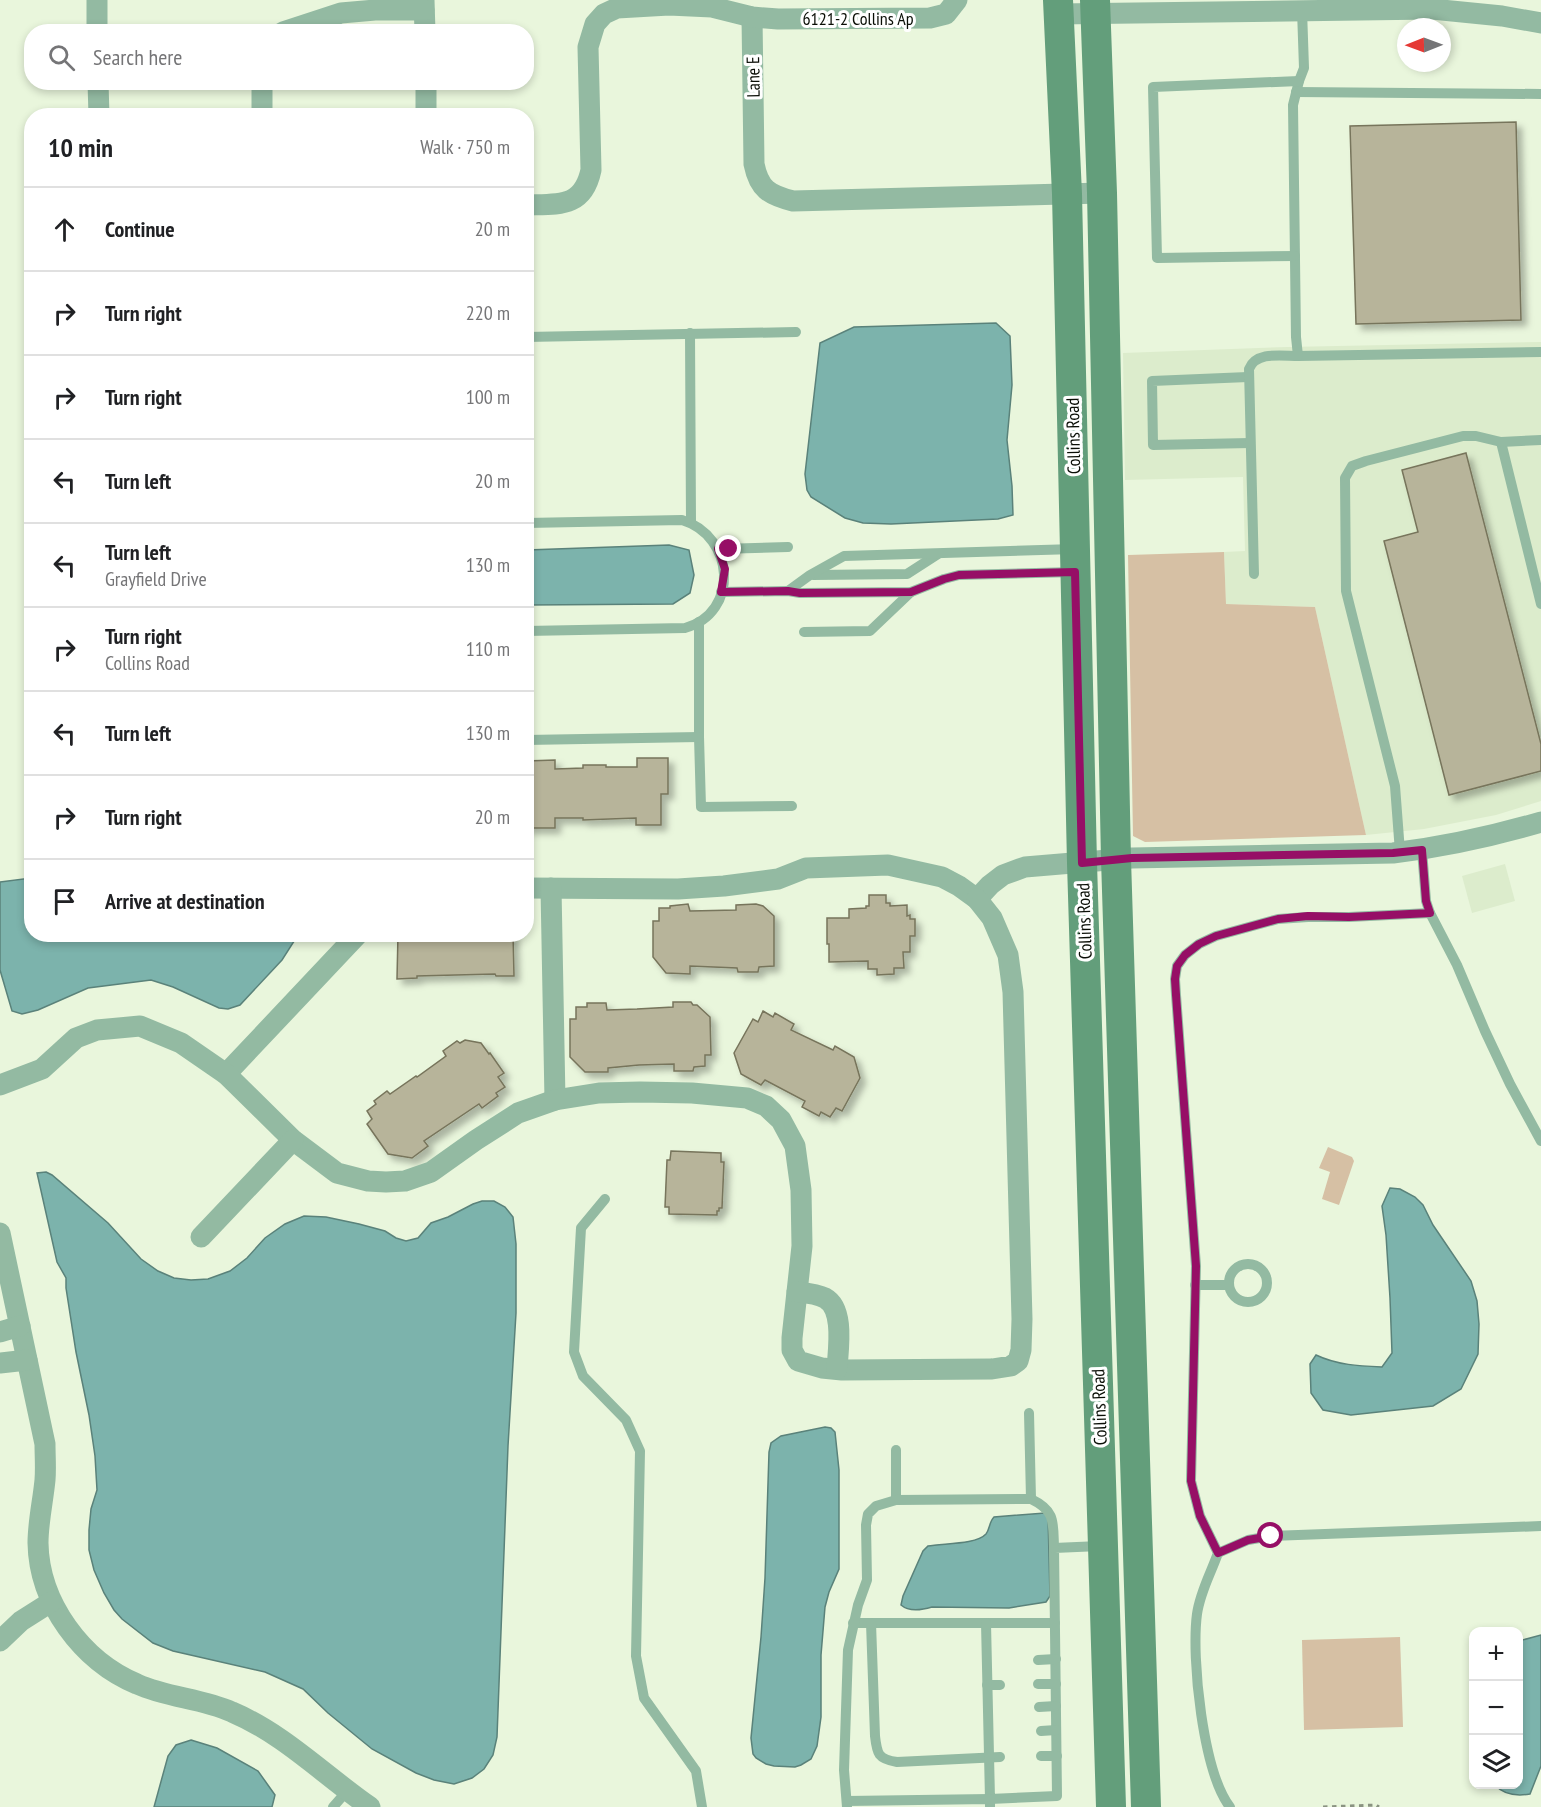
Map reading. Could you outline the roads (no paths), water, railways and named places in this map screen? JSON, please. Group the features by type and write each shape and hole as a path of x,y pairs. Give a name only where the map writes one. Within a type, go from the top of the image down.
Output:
{"main road":[{"name":"Collins Road","path":"1058,7 1067,194 1082,863 1111,1807"},
{"name":"Collins Road","path":"1095,7 1102,193 1116,859 1146,1807"},
{"path":"1075,560 1088,557 1098,540 1109,504"}],"street":[{"path":"97,0 97,24"},
{"name":"6121-2 Collins Ap","path":"752,17 778,19 930,18 946,14 957,0"},
{"path":"1058,7 1246,5 1302,10 1352,4 1452,5 1541,23"},
{"path":"534,205 563,204 573,200 588,183 591,170 588,47 595,24 604,14 617,8 669,5 712,7 752,17"},
{"path":"307,24 341,13 375,10 424,14"},
{"name":"Lane E","path":"752,17 754,164 756,177 764,188 777,197 793,201 1102,193"},
{"path":"98,90 99,108"},
{"path":"262,90 262,108"},
{"path":"426,90 426,108"},
{"path":"977,899 1003,875 1025,867 1116,859 1400,852 1422,850 1541,822"},
{"path":"0,1085 42,1070 76,1038 97,1030 140,1026 181,1043 226,1074 293,1140 336,1173 369,1181 405,1181 431,1172 518,1113 555,1100 599,1093 692,1093 747,1098 766,1106 781,1120 795,1146 801,1190 802,1246 792,1350 798,1361 837,1370 992,1369 1011,1366 1018,1361 1021,1350 1022,1319 1013,992 1008,955 992,918 977,899 942,877 888,865 806,868 778,879 724,886 534,888"},
{"path":"551,888 555,1100"},
{"path":"226,1074 350,942"},
{"path":"201,1237 293,1140"},
{"path":"0,1233 10,1329 27,1360 45,1444 45,1479 39,1517 38,1546 42,1573 51,1602 76,1640 103,1665 134,1683 158,1693 202,1701 258,1724 370,1807"},
{"path":"797,1292 823,1297 834,1306 839,1327 837,1370"},
{"path":"0,1363 27,1360"},
{"path":"0,1641 21,1621 51,1602"}],"lane":[{"path":"1298,356 1293,105 1304,68 1302,10"},
{"path":"1295,256 1157,258 1153,87 1299,81"},
{"path":"1296,92 1541,94"},
{"path":"534,337 796,332"},
{"path":"690,333 691,523"},
{"path":"1254,574 1248,377 1250,366 1258,358 1266,356 1541,352"},
{"path":"1248,377 1152,381 1152,445 1250,442"},
{"path":"1400,852 1395,786 1346,591 1345,478 1352,466 1366,461 1463,436 1476,436 1501,442 1541,440"},
{"path":"1501,442 1541,603"},
{"path":"534,523 675,520 691,523 704,530 711,538 718,549 725,569 721,592 712,611 699,622 685,628 534,631"},
{"path":"718,549 788,547"},
{"path":"788,591 810,575 844,556 939,554 1075,560"},
{"path":"810,575 906,574 939,554"},
{"path":"721,592 911,592 959,575 1075,560"},
{"path":"804,632 870,631 911,592"},
{"path":"699,622 701,807 792,806"},
{"path":"534,740 699,737"},
{"path":"1422,850 1426,901 1430,913 1457,965 1510,1084 1541,1141"},
{"path":"1218,1553 1200,1516 1191,1481 1196,1266 1176,995 1177,966 1185,955 1199,944 1216,936 1278,919 1308,916 1349,917 1430,913"},
{"path":"605,1200 581,1228 574,1352 583,1376 626,1420 640,1451 636,1656 644,1698 696,1771 702,1807"},
{"path":"1196,1285 1229,1285"},
{"path":"1029,1413 1031,1499"},
{"path":"896,1450 896,1500"},
{"path":"1031,1499 1048,1510 1053,1523 1057,1796 990,1803 847,1804 844,1770 848,1650 853,1623 867,1580 866,1525 868,1514 876,1506 896,1500 1031,1499"},
{"path":"1230,1807 1215,1774 1198,1698 1197,1615 1201,1597 1218,1553 1248,1540 1271,1536 1541,1526"},
{"path":"1054,1548 1103,1546"},
{"path":"853,1623 1055,1623"},
{"path":"871,1623 877,1752 885,1760 897,1762 994,1757"},
{"path":"986,1623 992,1661 987,1685 988,1709 994,1732 990,1803"},
{"path":"1038,1660 1056,1659"},
{"path":"1038,1684 1056,1684"},
{"path":"987,1685 1000,1685"},
{"path":"1039,1707 1056,1706"},
{"path":"988,1709 1000,1709"},
{"path":"1041,1731 1056,1730"},
{"path":"1041,1756 1057,1756"},
{"path":"333,1807 347,1791"}],"water":[{"path":"996,323 1010,336 1012,385 1007,440 1013,515 998,519 891,524 863,523 845,518 811,497 807,490 805,474 820,343 854,327"},
{"path":"669,545 689,550 694,575 690,593 673,604 534,605 534,550"},
{"path":"24,879 24,942 294,942 282,960 240,1005 228,1009 219,1008 173,987 151,980 88,988 38,1010 22,1014 12,1011 0,970 0,882"},
{"path":"46,1172 108,1223 141,1259 158,1271 174,1278 191,1280 208,1279 230,1271 247,1258 265,1238 285,1224 304,1216 326,1217 359,1224 385,1231 406,1241 418,1238 431,1223 482,1201 494,1201 505,1207 513,1217 516,1244 516,1313 508,1446 497,1737 493,1755 484,1769 472,1778 454,1784 416,1773 372,1749 303,1689 265,1672 173,1651 153,1643 114,1610 94,1570 89,1550 91,1509 97,1490 95,1456 76,1352 66,1278 57,1262 37,1173"},
{"path":"1390,1188 1400,1189 1415,1197 1423,1205 1433,1225 1471,1281 1477,1301 1478,1354 1461,1389 1433,1406 1351,1415 1323,1410 1311,1393 1310,1364 1316,1355 1340,1363 1382,1367 1392,1353 1386,1235 1382,1206"},
{"path":"825,1427 835,1432 839,1470 839,1569 825,1607 821,1655 821,1717 817,1746 811,1759 801,1765 774,1766 756,1758 753,1754 751,1738 765,1578 769,1452 771,1443 781,1436"},
{"path":"1045,1513 1048,1516 1050,1596 1046,1602 1009,1608 932,1607 916,1610 901,1605 923,1551 928,1546 967,1542 981,1538 986,1534 994,1517"},
{"path":"1541,1635 1541,1766 1530,1794 1521,1795 1511,1794 1500,1789 1523,1789 1523,1640"},
{"path":"191,1740 217,1748 258,1771 275,1795 272,1807 154,1807 168,1756 176,1745"}]}
